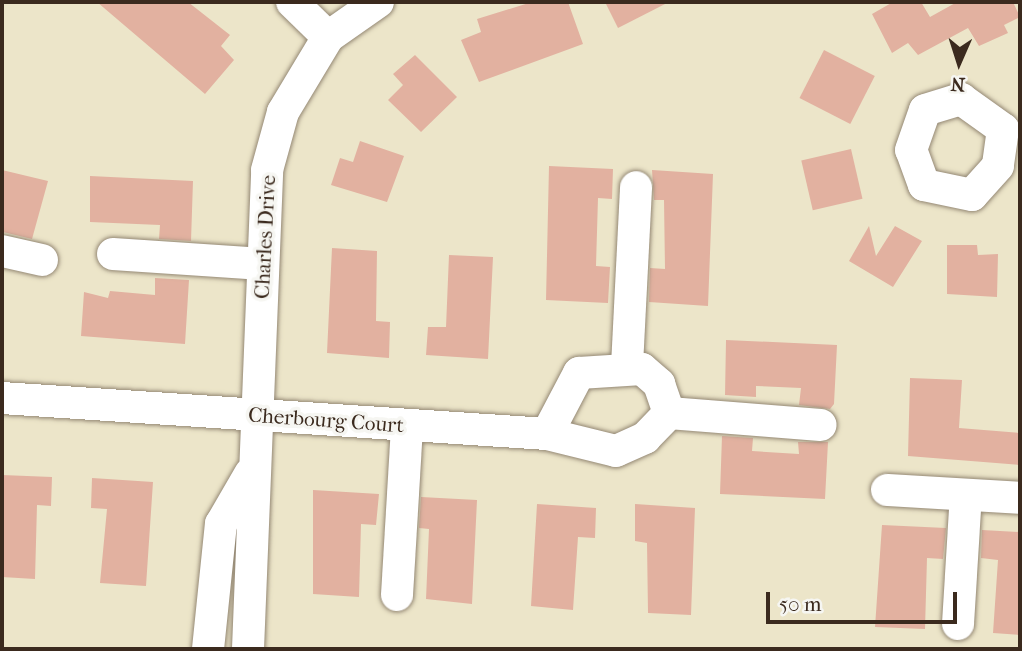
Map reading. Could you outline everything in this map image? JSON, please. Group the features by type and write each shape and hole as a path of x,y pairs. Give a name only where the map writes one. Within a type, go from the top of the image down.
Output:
{"street":[{"path":"292,2 328,37"},
{"name":"Charles Drive","path":"248,649 263,264 273,147 283,112 328,37 378,2"},
{"path":"627,366 636,187"},
{"path":"2,251 42,260"},
{"path":"113,254 263,264"},
{"path":"547,434 579,373 627,366 659,384 669,413 821,425"},
{"name":"Cherbourg Court","path":"2,398 547,434 615,451 645,438 669,413"},
{"path":"397,595 407,425"},
{"name":"Charles Drive","path":"208,649 221,524 253,470"},
{"path":"887,490 1020,498"},
{"path":"958,624 966,495"}],"building":[{"path":"97,2 188,2 230,35 221,46 234,60 205,94"},
{"path":"532,2 568,2 583,44 479,82 461,40 481,32 477,19"},
{"path":"605,2 669,2 618,28"},
{"path":"893,2 921,2 930,17 957,2 1013,2 1020,17 1004,25 1008,33 979,46 968,28 918,55 908,43 892,53 872,14"},
{"path":"824,50 875,76 850,124 799,98"},
{"path":"415,55 457,97 421,132 388,100 403,85 393,74"},
{"path":"360,141 404,156 387,202 331,185 340,158 353,162"},
{"path":"851,149 862,199 813,210 801,160"},
{"path":"549,166 613,169 612,199 598,198 596,266 610,267 608,303 546,300"},
{"path":"2,170 48,181 32,239 3,232"},
{"path":"652,170 713,174 708,306 649,302 650,268 665,269 664,200 654,200"},
{"path":"90,176 193,181 191,241 159,239 160,225 90,222"},
{"path":"869,226 876,256 895,226 922,241 893,287 849,261"},
{"path":"947,245 977,245 978,255 998,254 997,297 947,294"},
{"path":"332,248 377,251 376,321 390,322 389,358 327,353"},
{"path":"449,255 493,257 488,359 426,355 428,327 446,327"},
{"path":"155,278 189,280 185,344 81,336 84,292 108,298 110,291 155,295"},
{"path":"726,340 837,345 834,404 830,409 799,405 801,388 756,386 756,397 725,395"},
{"path":"910,378 962,380 959,428 1020,433 1020,465 908,456"},
{"path":"722,436 753,438 752,451 799,454 798,442 828,442 825,499 720,494"},
{"path":"2,475 52,477 51,506 37,505 35,579 2,577"},
{"path":"92,478 153,482 146,586 100,583 107,509 91,508"},
{"path":"313,490 379,494 376,525 361,524 359,597 313,594"},
{"path":"421,497 477,500 472,604 426,599 429,529 419,528"},
{"path":"537,504 596,508 595,538 578,537 573,610 531,606"},
{"path":"635,504 695,508 691,615 648,613 647,543 635,541"},
{"path":"882,525 946,528 943,559 927,558 925,629 875,627"},
{"path":"982,530 1020,532 1020,635 993,633 998,560 981,558"}]}
